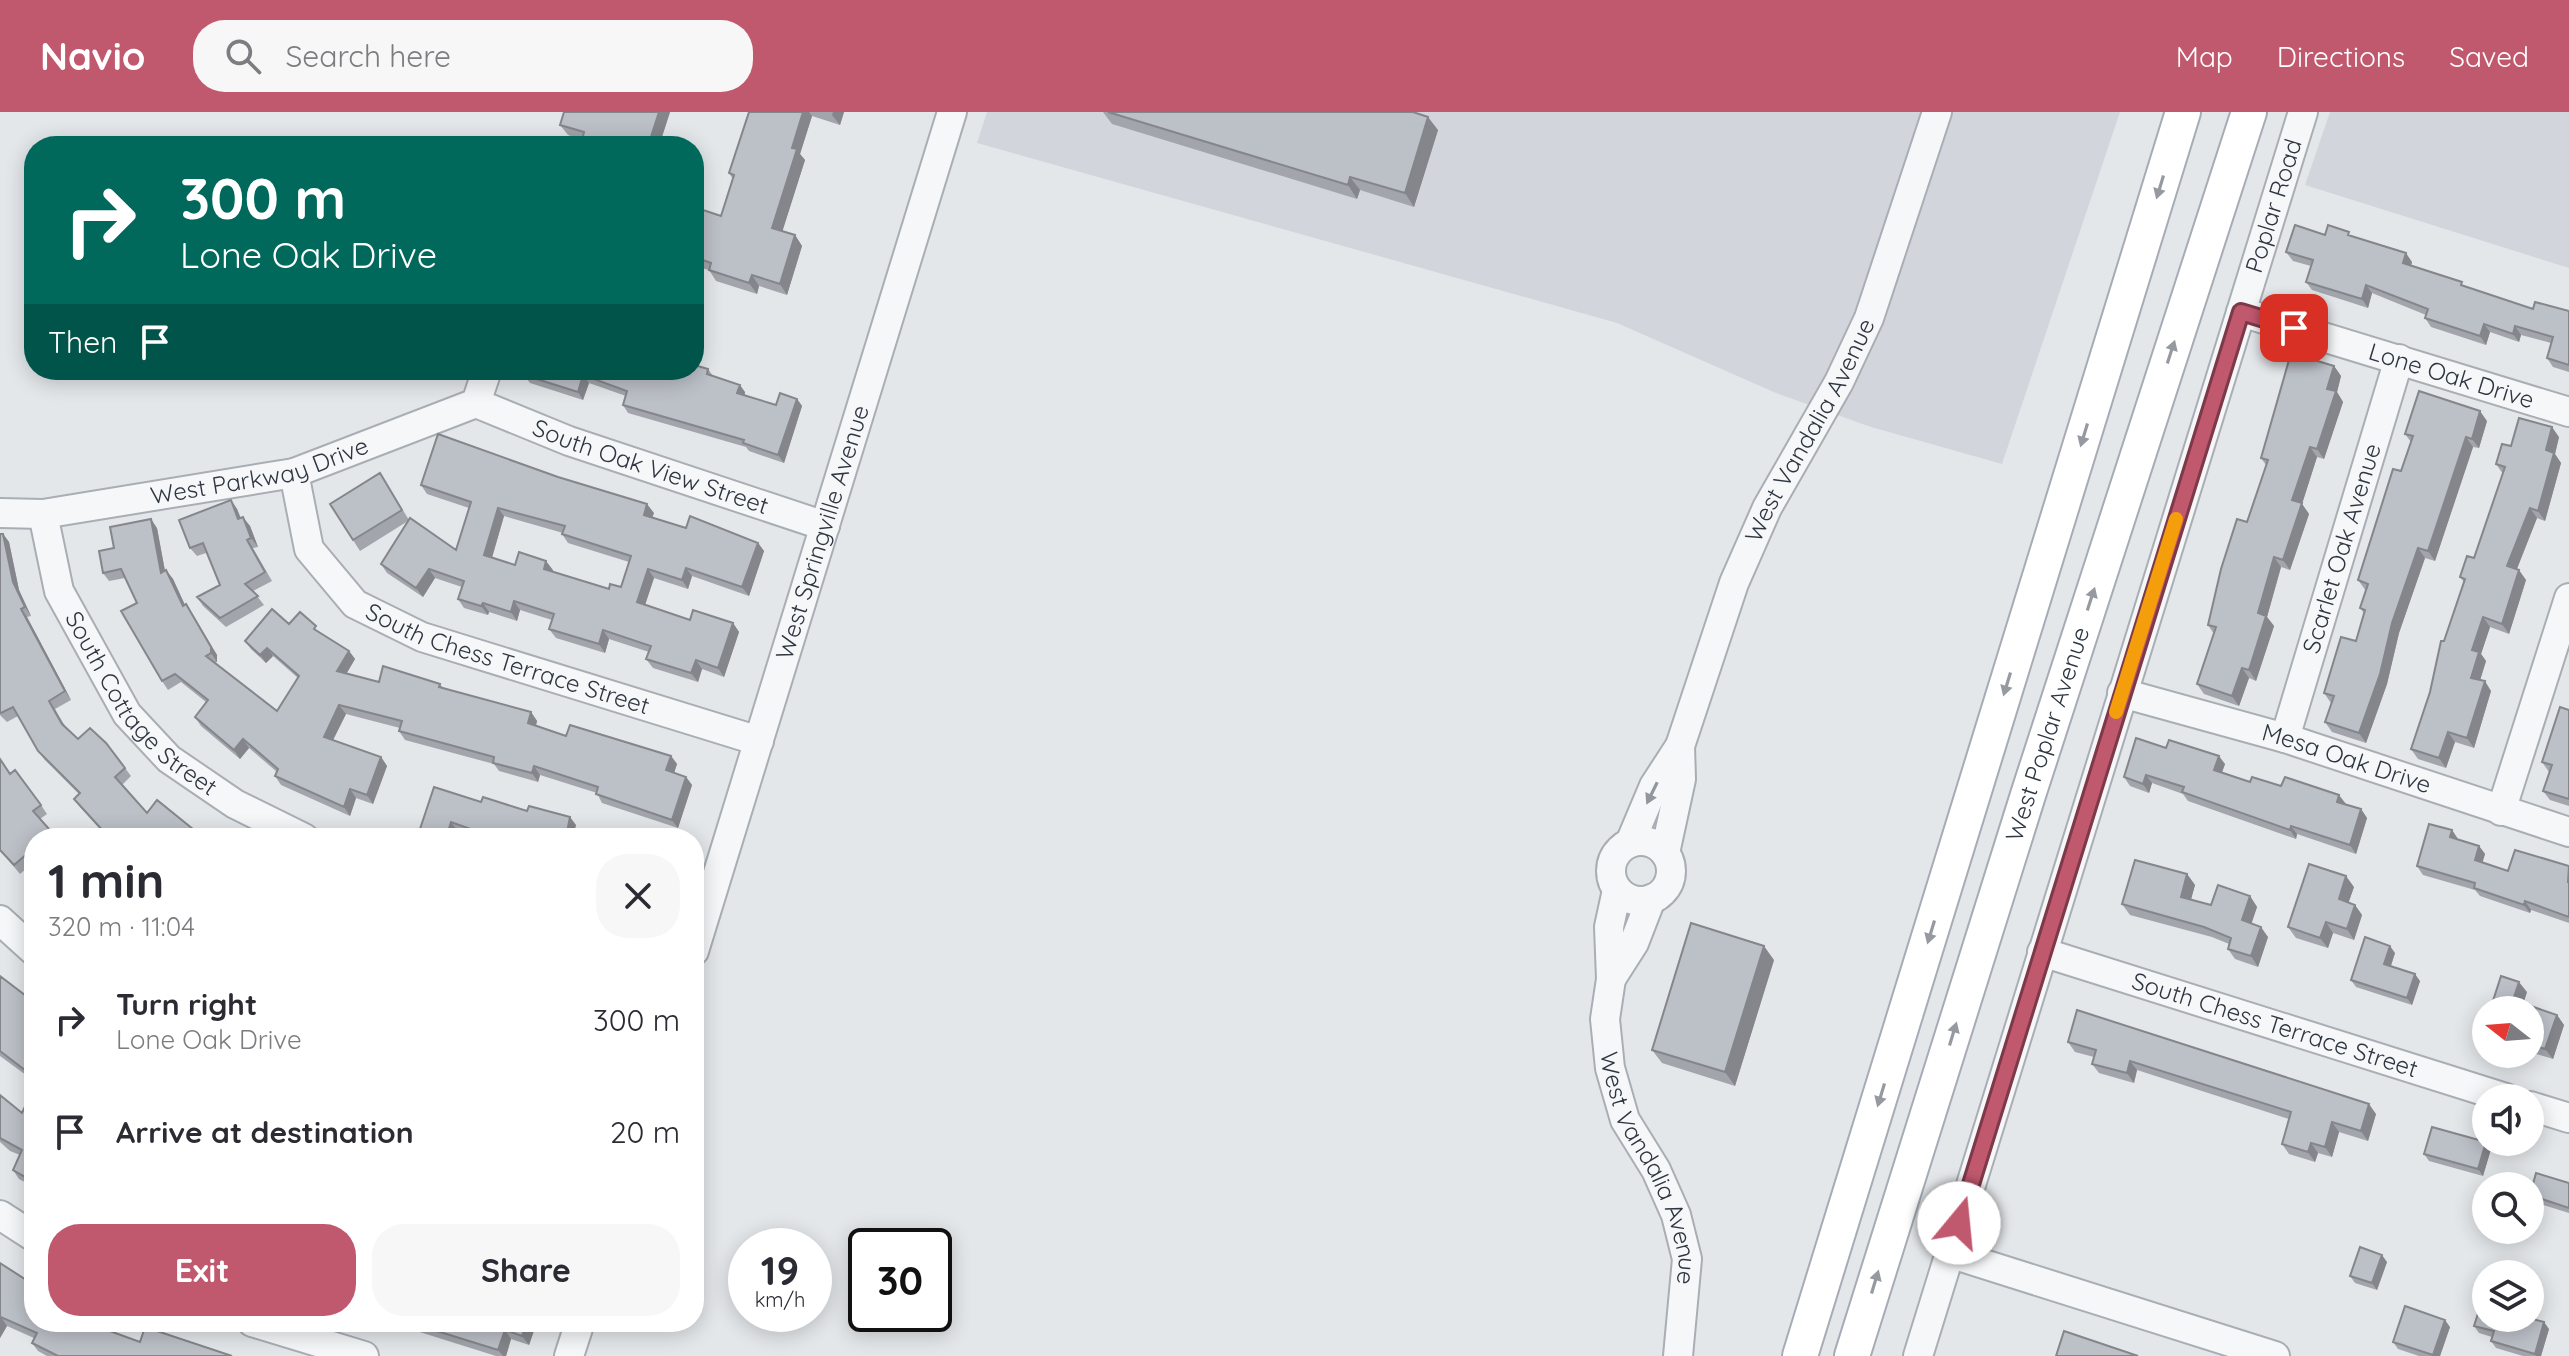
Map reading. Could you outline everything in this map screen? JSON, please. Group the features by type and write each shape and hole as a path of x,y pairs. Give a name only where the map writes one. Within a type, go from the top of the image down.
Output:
{"main road":[{"path":"1800,1356 2183,112"},
{"name":"West Poplar Avenue","path":"1852,1356 2249,112"}],"street":[{"name":"West Springville Avenue","path":"704,919 952,112"},
{"name":"West Vandalia Avenue","path":"1630,843 1654,786 1680,746 1734,583 1767,508 1839,382 1869,318 1937,112"},
{"name":"Poplar Road","path":"1918,1356 2303,112"},
{"name":"Lone Oak Drive","path":"2241,312 2569,412"},
{"name":"Scarlet Oak Avenue","path":"2285,738 2399,359"},
{"path":"476,403 484,380"},
{"name":"South Oak View Street","path":"476,403 569,441 825,526"},
{"name":"West Parkway Drive","path":"0,513 43,514 294,473 476,403"},
{"name":"South Chess Terrace Street","path":"294,473 309,549 355,604 422,637 759,741"},
{"name":"South Cottage Street","path":"43,514 59,591 127,714 169,759 235,804 284,828"},
{"path":"2501,811 2569,598"},
{"name":"Mesa Oak Drive","path":"2122,693 2285,738 2569,832"},
{"name":"West Vandalia Avenue","path":"1665,853 1681,779 1680,746"},
{"path":"1649,842 1665,853 1672,871 1659,896 1632,900 1617,890 1612,865 1615,856 1630,843 1649,842"},
{"name":"West Vandalia Avenue","path":"1617,890 1609,927 1611,979 1605,1019 1610,1068 1625,1120 1656,1170 1676,1215 1687,1259 1678,1356"},
{"name":"West Vandalia Avenue","path":"1611,979 1634,943 1651,899"},
{"path":"4,932 24,945"},
{"name":"South Chess Terrace Street","path":"2042,952 2472,1087"},
{"path":"2544,1110 2569,1118"},
{"path":"0,1215 24,1231"},
{"path":"1949,1253 2275,1356"},
{"path":"285,1332 364,1356"},
{"path":"569,1356 577,1332"}],"shaded area":[{"path":"987,112 2120,112 2002,464 1871,427 1776,393 1617,323 977,143"},
{"path":"2330,112 2569,112 2569,268 2305,185"}],"building":[{"path":"564,112 659,112 651,136 583,136 584,132 560,125"},
{"path":"749,112 803,112 792,148 797,149 772,228 795,235 780,284 752,275 749,283 709,270 711,263 704,261 704,210 721,216 734,175 729,173"},
{"path":"1108,112 1413,112 1428,117 1405,193 1350,177 1348,185"},
{"path":"2295,225 2325,235 2328,225 2349,232 2348,235 2406,253 2403,263 2462,282 2461,285 2533,309 2535,302 2569,311 2569,365 2547,358 2553,337 2515,326 2513,334 2484,324 2480,336 2425,318 2428,309 2366,285 2362,299 2306,282 2313,260 2286,252"},
{"path":"2291,353 2334,366 2327,389 2336,391 2317,449 2310,447 2292,500 2302,503 2283,560 2274,557 2258,613 2266,616 2249,670 2242,668 2232,696 2197,684 2216,627 2208,625 2221,569 2237,519 2247,522 2268,460 2261,458"},
{"path":"704,368 708,369 707,374 740,385 737,393 776,405 780,393 797,399 778,455 743,443 744,440 623,405 627,391 597,380 704,380"},
{"path":"540,380 582,380 578,392"},
{"path":"2419,391 2480,411 2472,439 2466,437 2428,551 2418,548 2359,733 2325,722 2334,696 2324,693 2341,637 2356,641 2365,610 2360,608 2368,584 2358,580 2393,469 2401,471 2413,436 2405,434"},
{"path":"2519,418 2552,427 2546,450 2554,453 2538,511 2530,508 2507,566 2519,570 2502,624 2483,617 2472,650 2479,652 2471,678 2485,681 2467,738 2448,732 2439,758 2411,749 2430,692 2441,641 2444,641 2465,579 2460,577 2467,556 2474,558 2505,467 2496,464 2502,444 2511,446"},
{"path":"438,434 558,477 647,504 644,515 686,528 690,516 758,543 742,587 686,568 682,580 648,569 637,602 690,620 693,610 733,623 718,668 696,660 691,673 646,659 651,646 603,630 599,644 549,629 554,614 514,601 511,612 458,599 464,581 429,569 416,588 381,564 410,518 456,550 471,502 421,485","holes":["498,508 565,526 562,534 631,556 621,587 610,584 609,589 544,569 546,561 519,552 515,565 484,555"]},
{"path":"380,473 402,510 353,540 330,504"},
{"path":"231,500 238,519 243,517 251,538 247,540 265,572 245,584 258,596 220,618 197,597 220,585 203,543 190,548 179,520"},
{"path":"151,519 161,573 166,570 183,606 186,604 211,647 211,653 206,656 277,711 299,676 267,648 260,655 245,641 272,609 289,624 300,612 316,626 314,629 349,651 337,671 379,682 383,666 440,684 439,687 531,712 528,723 566,736 570,725 671,756 666,770 686,777 672,820 596,794 598,787 534,766 532,773 493,763 494,757 399,731 402,721 339,705 324,737 381,757 367,795 350,789 344,807 275,776 278,769 243,739 234,750 195,717 208,700 175,674 162,681 121,611 137,603 121,569 103,573 99,551 114,548 110,527"},
{"path":"0,534 3,534 13,582 25,607 21,609 65,691 49,701 62,724 78,739 90,728 106,743 125,768 115,777 147,813 157,800 192,828 100,828 74,799 80,793 38,751 13,707 0,712"},
{"path":"2560,707 2569,710 2569,799 2543,791 2552,765 2542,762"},
{"path":"2136,738 2166,748 2169,740 2219,756 2214,770 2250,782 2252,777 2281,786 2285,777 2339,795 2337,802 2361,809 2350,845 2291,826 2290,830 2182,792 2184,787 2146,775 2143,784 2124,777"},
{"path":"0,759 10,774 15,770 41,805 33,811 48,828 24,828 24,856 14,865 0,850"},
{"path":"434,787 481,802 483,797 527,811 529,806 570,817 568,827 571,828 468,828 451,822 449,828 420,828"},
{"path":"2429,824 2452,830 2450,837 2479,846 2475,860 2508,871 2515,850 2569,866 2569,917 2525,901 2524,905 2474,888 2475,883 2417,866"},
{"path":"2135,860 2187,874 2181,897 2211,905 2218,885 2250,896 2242,920 2261,927 2251,956 2228,949 2231,938 2204,927 2122,904"},
{"path":"2309,864 2346,876 2339,899 2355,905 2347,929 2326,922 2320,938 2288,927"},
{"path":"1691,923 1764,946 1725,1072 1652,1050"},
{"path":"2365,937 2390,946 2384,964 2415,974 2407,998 2351,980"},
{"path":"0,976 24,994 24,1069 0,1051"},
{"path":"2501,976 2519,982 2514,996 2495,996"},
{"path":"2077,1010 2369,1104 2361,1131 2332,1122 2325,1147 2311,1143 2308,1152 2282,1144 2291,1112 2130,1061 2127,1073 2092,1064 2096,1050 2068,1042"},
{"path":"2544,1011 2557,1015 2544,1049"},
{"path":"0,1095 22,1113 24,1109 24,1176 13,1170 22,1150 0,1138"},
{"path":"2432,1127 2472,1138 2472,1156 2482,1156 2478,1169 2424,1154"},
{"path":"2544,1175 2569,1183 2569,1208 2544,1200"},
{"path":"2360,1247 2382,1255 2372,1283 2350,1276"},
{"path":"0,1263 24,1279 24,1327 1,1317 0,1320"},
{"path":"2405,1306 2445,1320 2433,1355 2393,1342"},
{"path":"2064,1331 2138,1356 2056,1356"},
{"path":"35,1332 112,1332 140,1342 143,1332 160,1332 232,1356 58,1356 32,1343 37,1333"},
{"path":"440,1332 504,1332 498,1350"},
{"path":"2494,1332 2541,1332 2535,1354 2491,1341"}],"slow traffic":[{"path":"2116,712 2176,519"}],"route":[{"path":"1959,1223 2241,312 2294,328"}]}
